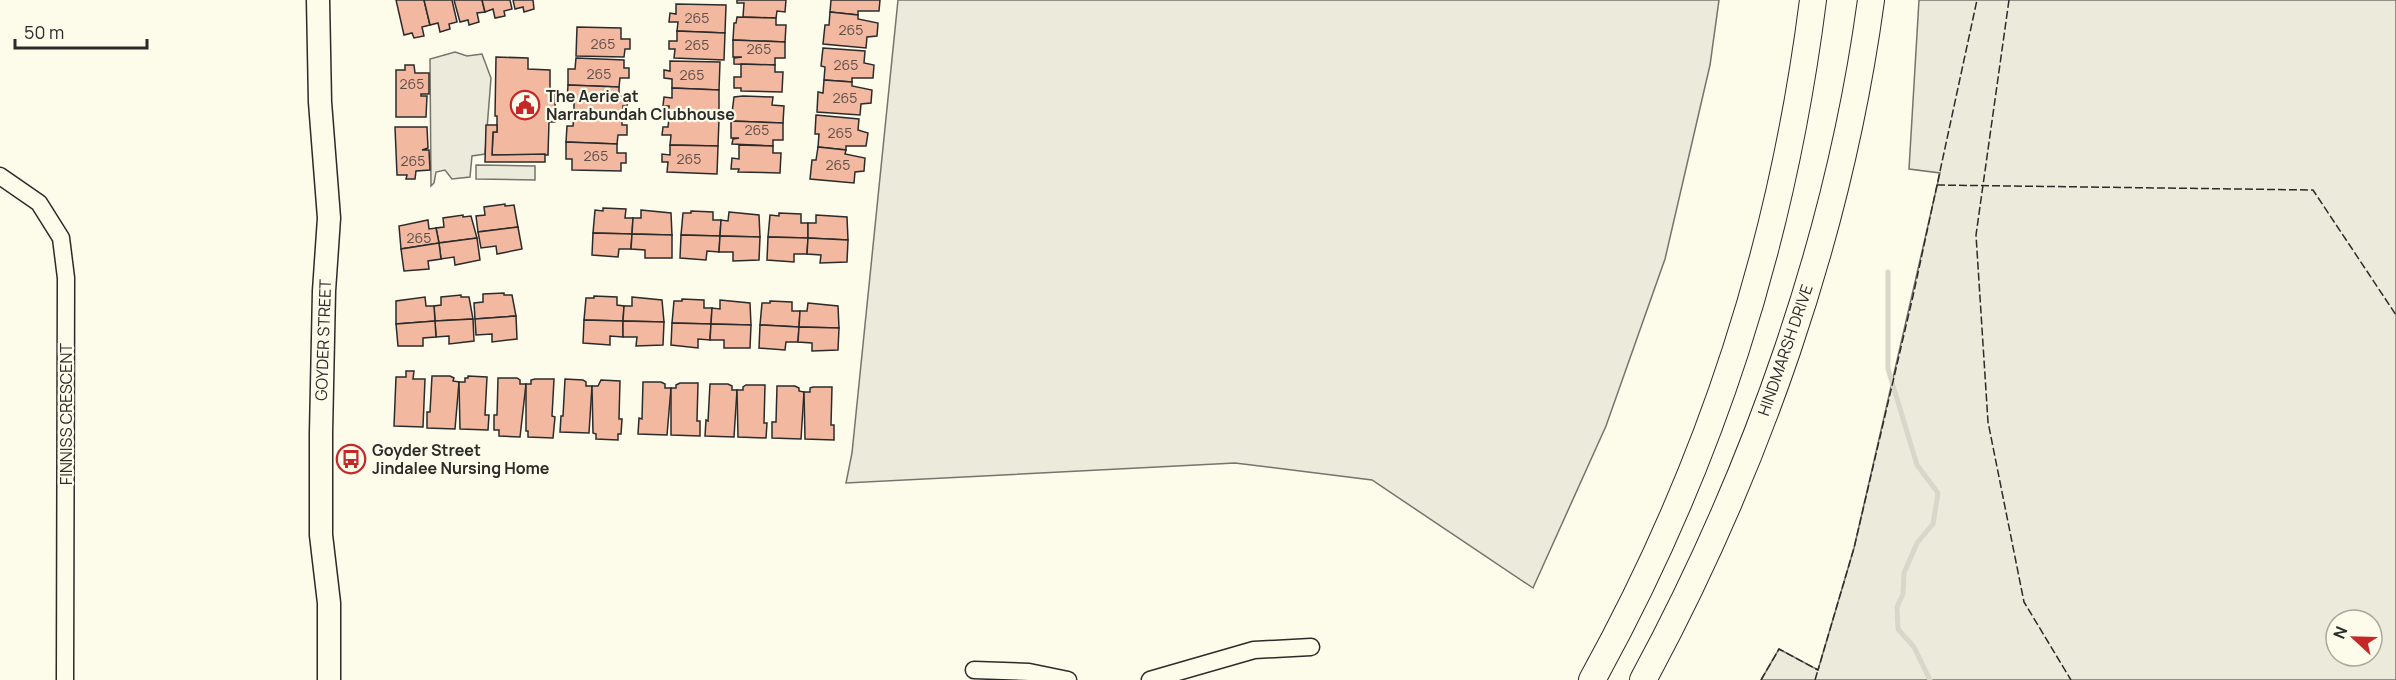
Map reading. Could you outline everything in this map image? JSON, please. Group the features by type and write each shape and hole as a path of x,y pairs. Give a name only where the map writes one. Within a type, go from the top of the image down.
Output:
{"main road":[{"path":"1592,680 1647,576 1676,513 1730,373 1775,216 1806,56 1813,0"},
{"name":"HINDMARSH DRIVE","path":"1643,680 1710,546 1754,441 1808,286 1844,144 1871,0"}],"street":[{"name":"GOYDER STREET","path":"318,0 328,218 324,291 321,535 328,603 329,680"},
{"name":"FINNISS CRESCENT","path":"0,176 39,203 61,238 66,278 65,680"},
{"path":"1150,680 1254,650 1311,647"},
{"path":"974,670 1029,672 1068,680"}],"shaded area":[{"path":"898,0 1719,0 1710,65 1665,259 1606,426 1533,588 1372,480 1235,463 846,483 852,453"},
{"path":"1919,0 2396,0 2396,680 1761,680 1779,649 1818,670 1854,548 1940,173 1909,169"},
{"path":"455,52 467,56 482,54 491,78 485,154 472,156 470,177 452,179 445,170 436,172 434,183 431,186 430,59"},
{"path":"476,165 535,166 535,180 476,179"}],"building":[{"path":"396,0 424,0 430,25 422,27 424,36 414,38 412,33 404,35"},
{"path":"424,0 452,0 457,22 449,24 450,29 440,32 438,23 430,25"},
{"path":"454,0 482,0 485,12 477,13 479,22 469,25 468,20 460,22"},
{"path":"482,0 510,0 512,9 504,11 505,16 495,18 493,9 485,12"},
{"path":"513,0 533,0 534,9 524,12 523,7 515,9"},
{"path":"737,0 786,0 785,12 777,11 776,18 743,17 744,3 737,3"},
{"path":"831,0 880,0 879,11 858,11 858,15 830,12"},
{"path":"676,4 726,5 725,33 677,31 678,22 669,22 670,13 676,14"},
{"path":"830,12 858,15 858,19 878,23 877,36 867,37 866,48 823,44 825,25 829,25"},
{"path":"737,17 776,18 776,25 786,25 785,42 733,40 734,23"},
{"path":"577,27 621,28 621,39 630,39 630,49 625,49 624,57 576,56"},
{"path":"677,31 725,33 724,60 674,58 675,49 669,49 669,41 677,41"},
{"path":"733,40 785,42 785,58 775,58 775,65 734,64 734,58 742,57 733,57"},
{"path":"823,48 865,51 864,63 874,65 873,78 852,78 852,82 824,80 825,67 821,66"},
{"name":"The Aerie at Narrabundah Clubhouse","path":"496,57 528,58 528,69 550,70 550,93 555,93 555,122 549,122 548,155 492,155 493,132 497,132"},
{"path":"576,58 624,60 624,68 629,68 629,78 620,78 619,87 568,85 568,69 575,69"},
{"path":"670,61 720,62 719,90 672,88 672,79 664,78 664,70 670,71"},
{"path":"741,64 775,65 775,72 783,72 782,92 741,91 741,88 734,88 734,77 741,77"},
{"path":"405,65 414,65 415,73 429,73 429,94 421,94 421,96 427,96 426,117 396,117 396,70 405,70"},
{"path":"824,80 852,82 852,86 872,90 871,103 861,104 860,115 817,112 818,92 823,93"},
{"path":"568,85 619,87 619,96 628,96 627,106 623,106 623,114 574,113 574,102 567,102"},
{"path":"672,88 719,90 719,117 669,115 669,106 663,106 664,97 672,98"},
{"path":"734,97 773,97 772,105 784,106 783,123 731,121"},
{"path":"574,115 622,117 622,125 627,125 627,135 618,135 617,144 566,142 567,126 573,126"},
{"path":"816,115 859,119 858,130 868,133 866,146 846,146 846,150 818,147 819,134 815,134"},
{"path":"669,118 719,119 718,146 670,145 671,135 662,135 663,127 668,127"},
{"path":"731,121 783,123 783,140 773,140 773,146 732,144 733,139 739,138 731,138"},
{"path":"486,125 497,125 497,132 493,132 492,155 545,154 545,162 485,162"},
{"path":"395,127 427,127 428,148 422,150 429,150 430,170 416,171 415,179 406,179 407,175 397,175"},
{"path":"566,142 617,144 617,153 626,153 626,163 621,163 621,171 572,170 572,159 566,159"},
{"path":"670,145 718,146 717,174 667,172 668,162 662,162 662,154 670,155"},
{"path":"739,145 773,146 773,153 781,153 780,173 738,172 739,169 731,169 732,158 739,159"},
{"path":"818,147 846,150 845,154 865,158 864,171 855,172 854,183 810,179 812,160 816,160"},
{"path":"505,204 505,206 514,205 518,227 478,232 476,216 485,215 484,207"},
{"path":"603,208 626,209 625,218 633,218 632,234 593,233 595,210 603,211"},
{"path":"641,210 671,213 672,235 632,234 633,218 641,218"},
{"path":"691,211 713,212 713,220 721,220 720,236 681,235 683,213 691,213"},
{"path":"729,212 759,215 760,237 720,236 721,220 728,221"},
{"path":"779,213 801,214 801,223 808,223 808,238 768,237 770,215 779,216"},
{"path":"463,215 463,217 471,216 477,238 439,243 436,228 444,227 443,218"},
{"path":"816,215 847,217 848,240 808,238 808,223 816,223"},
{"path":"428,220 429,229 436,228 439,243 401,249 399,226"},
{"path":"518,227 522,249 497,254 496,246 481,248 478,232"},
{"path":"593,233 632,234 631,249 619,249 618,257 592,255"},
{"path":"632,234 672,235 672,258 645,258 645,250 631,249"},
{"path":"681,235 720,236 719,252 707,251 706,260 680,258"},
{"path":"720,236 760,237 759,260 733,261 733,252 719,252"},
{"path":"768,237 808,238 807,254 794,254 794,262 767,260"},
{"path":"477,238 480,260 455,265 454,257 441,259 439,243"},
{"path":"808,238 848,240 847,262 820,263 821,255 807,254"},
{"path":"439,243 441,259 428,261 429,269 404,271 401,249"},
{"path":"504,293 504,295 512,295 516,316 475,319 474,303 483,302 483,294"},
{"path":"461,295 461,297 469,297 473,319 435,321 434,306 441,305 441,297"},
{"path":"594,296 617,297 617,305 624,306 623,321 584,320 586,298 594,298"},
{"path":"425,297 426,306 434,306 435,321 396,324 396,301"},
{"path":"632,297 662,300 664,322 623,321 624,306 632,306"},
{"path":"682,299 704,300 704,308 712,308 711,324 672,323 674,301 682,301"},
{"path":"720,300 750,303 751,325 711,324 712,308 720,309"},
{"path":"770,301 792,302 792,311 800,311 799,327 760,325 762,303 770,303"},
{"path":"808,303 838,306 839,328 799,327 800,311 807,311"},
{"path":"516,316 517,339 492,342 492,334 476,335 475,319"},
{"path":"473,319 474,341 449,344 449,336 436,337 435,321"},
{"path":"584,320 623,321 623,337 610,336 610,345 583,343"},
{"path":"435,321 436,337 423,338 423,346 398,346 396,324"},
{"path":"623,321 664,322 663,345 636,346 637,337 623,337"},
{"path":"672,323 711,324 710,340 698,339 698,348 671,345"},
{"path":"711,324 751,325 750,348 724,348 724,340 710,340"},
{"path":"760,325 799,327 798,342 786,342 785,350 759,348"},
{"path":"799,327 839,328 838,350 812,351 812,343 798,342"},
{"path":"406,371 414,371 413,379 425,379 423,427 394,426 396,377 406,377"},
{"path":"432,376 450,376 454,378 453,381 459,382 455,429 427,428"},
{"path":"468,376 487,377 485,415 489,415 488,430 460,429 459,382 465,382"},
{"path":"498,378 517,378 520,384 526,384 520,437 499,436 499,430 494,430 494,415 497,415"},
{"path":"554,379 553,438 528,437 528,431 526,431 526,384 531,384 531,380"},
{"path":"565,379 583,380 586,386 592,386 589,433 560,432"},
{"path":"601,380 620,381 619,419 622,419 621,434 618,434 618,440 596,439 596,434 593,433 592,386 598,386"},
{"path":"643,382 661,382 665,384 665,388 671,388 667,435 638,434 639,418 642,419"},
{"path":"698,383 697,421 700,421 700,436 671,435 671,388 676,388 676,385"},
{"path":"710,384 728,384 732,386 732,390 737,390 734,437 705,436"},
{"path":"746,385 765,385 766,438 738,437 737,390 743,390"},
{"path":"777,386 795,386 799,388 799,391 804,392 801,439 772,438 772,422 776,422"},
{"path":"832,387 831,425 834,425 834,440 805,439 804,392 810,392 810,388"}],"waterway":[{"path":"1888,272 1888,369 1917,465 1938,493 1933,524 1917,543 1904,573 1903,594 1897,607 1898,629 1914,647 1930,680"}],"fence":[{"path":"1761,680 1779,649 1818,670 1854,548 1913,296 1977,0"},
{"path":"2009,0 1976,235 1988,422 2024,602 2071,680"},
{"path":"1937,185 2313,190 2396,315"},
{"path":"1815,680 1818,670"}],"place":[{"name":"The Aerie at Narrabundah Clubhouse","path":"525,105"},
{"name":"Goyder Street Jindalee Nursing Home","path":"351,459"}]}
